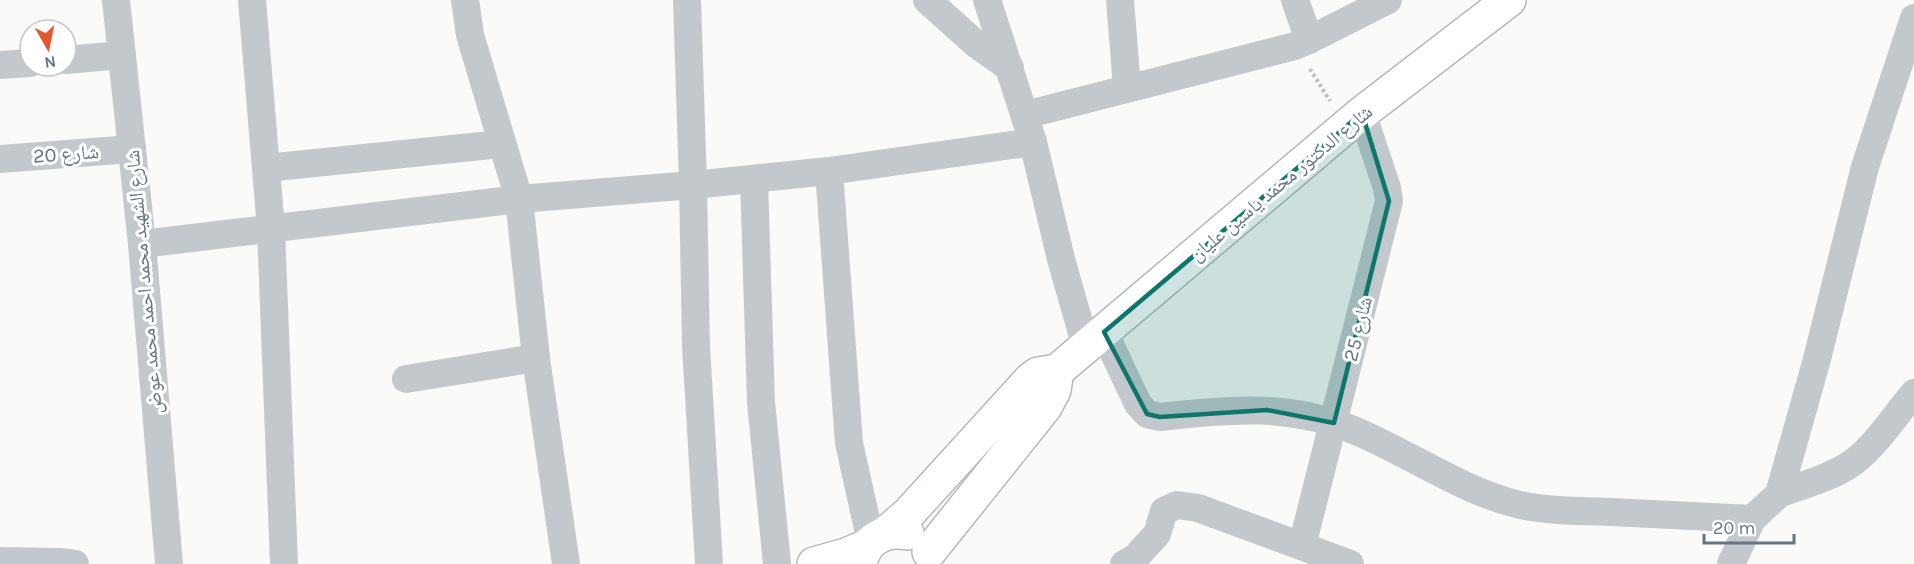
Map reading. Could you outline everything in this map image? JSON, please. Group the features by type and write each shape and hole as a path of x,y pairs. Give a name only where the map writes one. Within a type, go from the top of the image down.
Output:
{"main road":[{"name":"شارع الدكتور محمد ياسين عليان","path":"871,546 908,514 1030,380 1038,374 1057,371 1491,6"},
{"path":"814,564 871,546 899,531 911,534 922,542 931,558 1045,407 1054,390 1057,371"}],"street":[{"name":"شارع الشهيد محمد احمد محمد عوض","path":"116,0 142,244 169,564"},
{"path":"252,0 271,229 284,564"},
{"path":"465,0 470,35 519,199 536,358 566,564"},
{"path":"687,0 696,346 709,564"},
{"path":"927,0 976,45 1010,68"},
{"path":"987,0 1034,142 1061,259 1095,339 1147,414 1160,417 1221,410 1267,410 1312,417 1358,432 1475,490 1520,505 1567,510 1752,519"},
{"path":"1120,0 1127,88"},
{"path":"1294,0 1302,43"},
{"path":"1025,115 1302,43 1388,0"},
{"path":"1779,494 1817,359 1865,167 1914,18"},
{"path":"78,59 122,55"},
{"path":"0,65 18,64"},
{"name":"شارع 25","path":"1302,546 1389,201 1386,181 1354,120"},
{"path":"142,244 519,199 754,180 1034,142"},
{"path":"266,168 501,144"},
{"name":"شارع 20","path":"0,159 132,149"},
{"path":"829,171 849,443 871,546"},
{"path":"754,180 761,402 777,564"},
{"path":"406,379 536,358"},
{"path":"1731,564 1752,519 1779,494 1852,463 1864,453 1914,393"},
{"path":"1124,564 1135,558 1157,534 1164,511 1177,505 1198,508 1344,563"},
{"path":"0,561 75,564"}],"path":[{"path":"1302,43 1354,120"}],"highlighted area":[{"path":"1362,113 1389,201 1334,423 1267,410 1160,417 1147,414 1104,332"}]}
